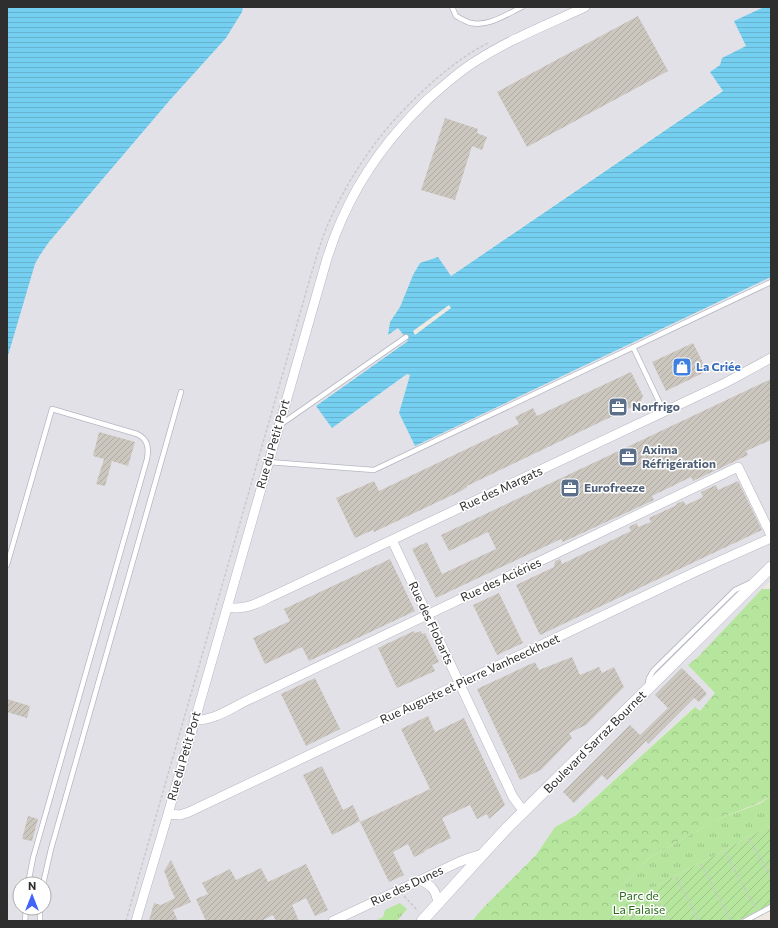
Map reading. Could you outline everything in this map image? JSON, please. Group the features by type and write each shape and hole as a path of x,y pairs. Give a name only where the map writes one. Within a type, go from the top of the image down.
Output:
{"street":[{"name":"Rue du Petit Port","path":"136,921 330,247 346,209 371,167 403,124 457,75 476,61 521,37 585,7"},
{"name":"Rue des Margats","path":"227,607 240,609 254,605 725,383 771,358"},
{"name":"Rue des Aciéries","path":"194,720 213,718 738,467 771,536"},
{"name":"Rue Auguste et Pierre Vanheeckhoet","path":"168,814 180,815 189,812 771,536"},
{"name":"Rue des Flobarts","path":"392,540 513,797 524,812"},
{"name":"Boulevard Sarraz Bournet","path":"424,920 483,854 524,812 771,567"},
{"name":"Rue des Dunes","path":"333,921 464,859 483,854"},
{"path":"420,880 433,888 438,903"}],"lane":[{"path":"452,7 456,16 471,23 486,23 498,19 522,7"},
{"path":"268,462 374,470 771,282"},
{"path":"279,426 406,337"},
{"path":"633,347 664,412"},
{"path":"45,876 181,392"},
{"path":"7,565 52,409 137,434 145,440 148,446 147,459 33,858 30,876"},
{"path":"745,921 771,908"}],"path":[{"path":"749,838 771,877"},
{"path":"725,852 759,914"},
{"path":"701,864 731,921"},
{"path":"676,877 699,921"},
{"path":"398,890 424,920"},
{"path":"652,890 669,921"},
{"path":"126,921 134,893"},
{"path":"628,907 636,921"}],"shaded area":[{"path":"243,7 764,7 735,21 746,46 723,58 721,65 710,72 723,90 450,276 413,275 400,307 390,322 388,335 398,328 408,341 316,406 332,427 407,374 410,374 399,413 415,446 771,277 771,580 698,657 688,665 715,693 700,711 694,707 575,816 555,827 536,855 472,921 7,921 7,359 35,264 40,255 49,242 170,100 226,38 242,12"}],"green space":[{"path":"762,589 771,589 771,795 761,802 721,818 650,857 622,886 622,908 603,921 472,921 536,855 555,827 575,816 695,707 700,711 715,693 688,665 698,657"},
{"name":"Parc de La Falaise","path":"771,795 771,825 651,889 668,921 603,921 622,886 650,857 721,818 761,803"},
{"path":"771,825 771,904 738,921 668,921 651,889"},
{"path":"648,895 662,921 603,921 622,908"},
{"path":"400,903 407,909 397,921 375,921 383,917 385,910"}],"water":[{"path":"7,7 243,7 242,12 226,38 170,100 49,242 40,255 35,264 7,359"},
{"path":"764,7 771,7 771,277 415,446 399,413 410,375 407,374 332,428 316,406 408,341 398,328 388,335 390,322 400,307 413,275 420,263 438,257 451,276 723,91 710,72 720,65 722,58 746,46 734,21"}],"pier":[{"path":"449,305 451,308 415,335 413,331"}],"building":[{"path":"638,16 668,71 527,147 497,92"},
{"path":"445,118 478,129 477,133 487,137 482,150 472,146 455,200 421,190"},
{"path":"693,343 707,371 666,391 652,362"},
{"path":"631,372 643,396 640,403 467,486 461,491 374,532 373,530 355,538 336,498 374,481 379,491 519,424 515,417 533,408 537,416"},
{"path":"771,379 771,440 746,451 748,455 693,481 691,477 652,496 654,500 563,542 561,539 436,598 412,549 427,542 442,574 496,549 488,532 449,551 441,535"},
{"path":"99,432 135,442 128,466 112,461 105,486 96,484 104,459 93,456"},
{"path":"738,481 762,530 540,635 516,585 554,567 555,561 560,559 562,564 631,531 629,527 637,523 638,527 651,522 649,518 677,505 676,504 683,501 686,505 703,497 701,492 716,485 718,490"},
{"path":"390,559 415,611 309,661 302,647 265,664 253,638 290,621 284,609"},
{"path":"499,593 523,643 497,655 473,605"},
{"path":"414,631 415,633 421,631 422,634 425,633 439,662 432,665 435,671 397,688 378,648"},
{"path":"572,657 580,675 599,667 602,673 614,667 624,687 586,725 569,733 572,738 541,770 520,780 477,689 535,662 539,670"},
{"path":"682,668 707,694 699,702 694,698 648,744 646,741 607,780 602,775 574,803 563,792 630,725 640,735 668,708 655,695"},
{"path":"315,678 340,729 306,746 281,694"},
{"path":"7,699 30,706 27,718 7,712"},
{"path":"428,716 435,732 464,718 505,805 489,819 487,814 477,819 470,805 442,818 451,838 414,857 408,844 393,852 404,875 389,882 360,822 430,789 401,729"},
{"path":"322,766 343,810 353,805 360,821 332,835 303,775"},
{"path":"28,816 38,819 32,841 22,839"},
{"path":"171,860 191,902 173,910 178,921 149,921 154,903 161,905 175,898 164,871"},
{"path":"306,864 328,910 315,916 306,898 292,905 299,921 276,921 273,915 261,921 206,921 196,899 208,894 202,883 230,869 236,880 261,868 268,882"}],"place":[{"name":"La Criée","path":"682,367"},
{"name":"Norfrigo","path":"618,407"},
{"name":"Axima Réfrigération","path":"628,457"},
{"name":"Eurofreeze","path":"570,488"}]}
